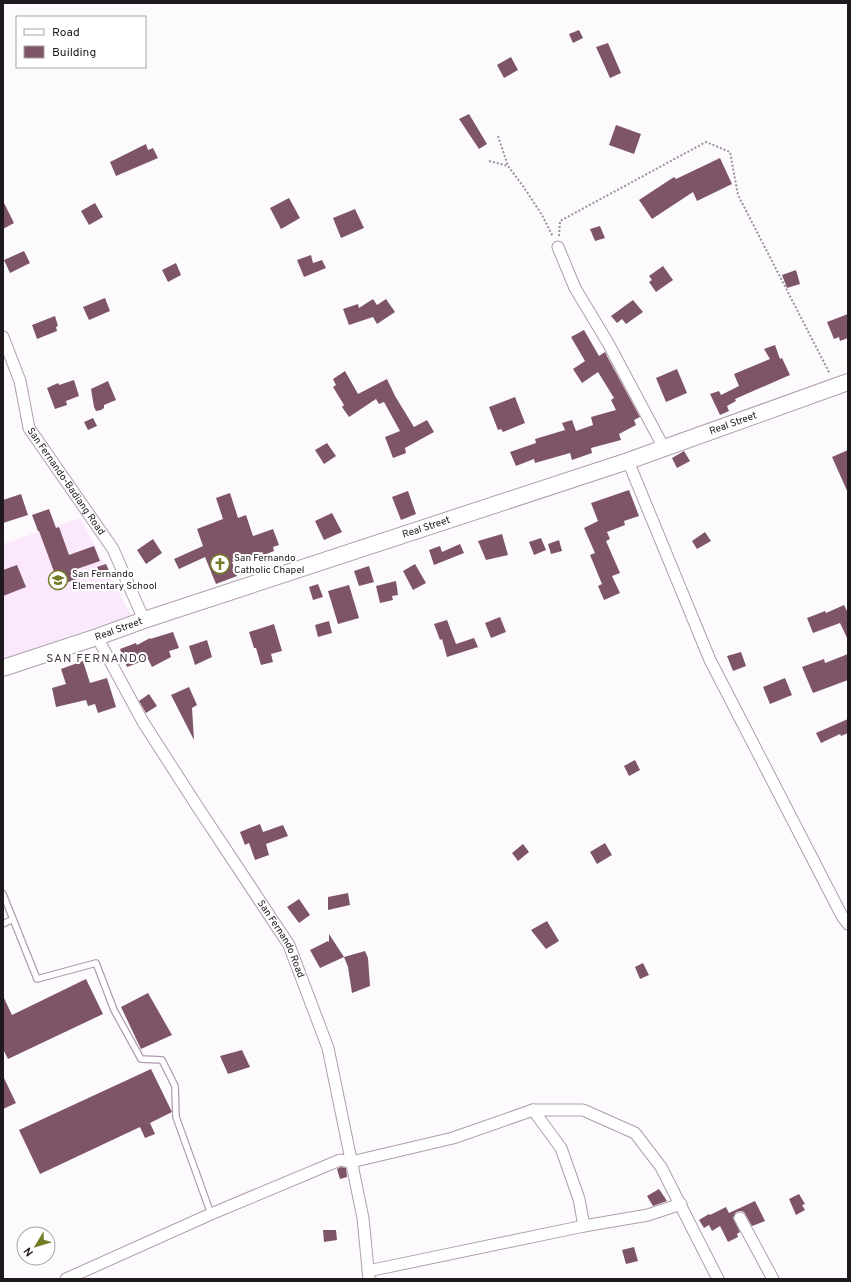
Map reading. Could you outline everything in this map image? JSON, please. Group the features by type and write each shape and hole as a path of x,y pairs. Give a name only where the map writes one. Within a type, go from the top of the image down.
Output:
{"main road":[{"name":"Real Street","path":"3,668 61,650 144,620 628,461 842,384"}],"street":[{"path":"558,247 575,288 608,343 664,448"},
{"name":"San Fernando-Badiang Road","path":"3,337 20,381 29,428 113,549 144,620"},
{"path":"628,461 710,660 842,916 848,924"},
{"name":"San Fernando Road","path":"97,637 143,722 289,945 328,1048 363,1218 368,1275"},
{"path":"533,1110 561,1148 579,1199 584,1226"},
{"path":"66,1279 211,1214 340,1160 351,1162 453,1138 533,1110 583,1110 635,1133 662,1167 718,1279"},
{"path":"368,1275 584,1226 648,1215 681,1204"},
{"path":"740,1218 773,1279"}],"lane":[{"path":"3,894 37,979 96,963 114,1010 141,1059 162,1060 175,1086 176,1117 211,1214"},
{"path":"3,924 13,919"}],"path":[{"path":"498,136 508,166 542,215 558,247"},
{"path":"558,247 560,221 706,142 730,152 738,195 842,384"},
{"path":"490,161 508,166"}],"shaded area":[{"name":"San Fernando Elementary School","path":"80,518 131,615 3,659 3,544"}],"building":[{"path":"579,30 583,38 573,43 569,34"},
{"path":"608,43 621,73 610,78 596,47"},
{"path":"511,57 518,70 504,78 497,65"},
{"path":"469,114 487,144 479,149 459,119"},
{"path":"616,125 641,134 634,154 609,145"},
{"path":"146,144 148,150 153,148 158,158 116,176 110,162"},
{"path":"720,158 732,184 697,201 693,192 652,219 639,200 674,177 676,179"},
{"path":"289,198 300,218 281,229 270,208"},
{"path":"3,201 14,223 3,229"},
{"path":"95,203 103,217 89,225 81,211"},
{"path":"355,209 364,228 341,238 333,218"},
{"path":"600,226 605,238 595,241 590,229"},
{"path":"24,251 30,263 10,273 4,260"},
{"path":"311,255 313,263 322,260 326,268 304,277 297,260"},
{"path":"176,263 181,275 168,282 162,270"},
{"path":"663,266 673,280 656,292 649,282 652,280 649,276"},
{"path":"796,270 800,284 787,288 782,275"},
{"path":"105,298 110,311 89,320 83,307"},
{"path":"373,299 377,305 386,299 395,312 377,324 373,317 349,325 343,309 358,304 359,308"},
{"path":"633,300 643,312 626,324 622,319 617,323 611,316"},
{"path":"848,314 848,338 840,341 839,337 834,339 827,322"},
{"path":"55,316 58,326 56,327 57,331 37,339 32,325"},
{"path":"584,330 599,356 605,352 640,417 634,420 636,425 619,434 621,440 591,448 592,453 572,460 570,453 535,463 534,459 516,466 510,452 536,443 535,439 565,430 562,423 572,420 576,431 593,425 591,417 616,410 611,400 614,398 598,372 582,383 573,369 585,361 571,337"},
{"path":"775,345 780,359 782,358 790,375 735,399 736,401 727,406 729,411 720,415 710,394 719,391 721,395 739,386 734,374 770,359 764,349"},
{"path":"677,369 687,393 666,402 656,378"},
{"path":"345,371 358,394 387,379 395,396 414,427 427,420 434,432 405,448 406,453 393,458 385,437 400,431 384,402 379,404 376,399 349,417 342,407 344,405 333,387 336,385 333,379"},
{"path":"74,380 79,396 66,401 67,405 55,409 47,388 58,383 59,385"},
{"path":"108,381 116,400 104,405 104,408 101,410 96,411 91,389"},
{"path":"515,397 525,423 503,432 501,429 498,430 489,407"},
{"path":"93,418 97,426 88,430 84,422"},
{"path":"327,443 336,456 324,464 315,450"},
{"path":"848,450 848,493 832,457"},
{"path":"684,451 690,461 677,468 672,458"},
{"path":"629,490 639,516 624,521 625,525 607,532 610,539 606,541 620,573 612,576 620,593 604,600 598,586 602,584 590,555 595,553 584,528 598,521 591,503"},
{"path":"408,491 416,514 401,520 392,497"},
{"path":"230,493 238,518 246,515 253,536 273,529 279,545 273,547 274,551 264,555 262,552 232,562 237,576 216,584 205,557 179,569 174,559 203,546 197,529 223,519 216,498"},
{"path":"21,494 28,515 3,523 3,500"},
{"path":"49,509 56,528 59,527 69,555 94,546 100,561 74,570 76,579 61,585 56,577 32,515"},
{"path":"332,513 342,532 324,540 315,521"},
{"path":"705,532 711,541 697,549 692,541"},
{"path":"502,534 508,555 486,560 478,541"},
{"path":"541,538 546,550 534,555 529,542"},
{"path":"153,539 162,553 146,564 137,550"},
{"path":"559,540 562,551 551,554 548,544"},
{"path":"460,544 464,553 434,565 429,550 440,546 442,552"},
{"path":"106,564 110,573 101,577 97,567"},
{"path":"415,564 426,583 413,590 403,571"},
{"path":"17,565 26,587 3,596 3,570"},
{"path":"369,566 374,582 359,586 354,571"},
{"path":"396,581 398,595 392,596 393,600 380,603 376,586"},
{"path":"318,584 323,597 313,600 309,587"},
{"path":"349,585 359,618 338,624 328,591"},
{"path":"844,605 848,613 848,640 840,623 813,633 807,618 825,611 826,613"},
{"path":"500,617 506,632 491,638 485,623"},
{"path":"447,620 456,644 474,638 478,647 447,657 442,639 440,640 434,624"},
{"path":"329,621 332,633 318,637 315,625"},
{"path":"274,624 282,651 271,654 273,662 261,665 249,632"},
{"path":"173,632 179,648 169,651 171,657 152,667 148,659 127,667 120,649 136,643 137,645 150,638"},
{"path":"207,640 212,657 195,665 189,646"},
{"path":"741,652 746,666 733,671 727,656"},
{"path":"848,654 848,680 813,693 802,667 824,659 825,663"},
{"path":"83,661 90,683 107,678 116,707 98,713 95,704 88,706 86,700 56,707 52,688 66,684 61,669"},
{"path":"785,678 792,695 770,704 763,687"},
{"path":"189,687 197,705 192,708 194,740 171,695"},
{"path":"149,694 157,706 146,713 139,701"},
{"path":"848,719 848,733 841,736 840,734 821,743 816,733"},
{"path":"635,760 640,770 629,776 624,766"},
{"path":"260,824 263,832 283,825 288,836 266,844 269,855 255,860 249,843 245,845 240,832"},
{"path":"605,843 612,855 597,864 590,852"},
{"path":"523,844 529,852 518,861 512,853"},
{"path":"348,893 350,905 328,910 328,897"},
{"path":"299,899 310,915 299,923 287,907"},
{"path":"547,921 559,941 546,949 531,930"},
{"path":"329,934 344,957 320,968 310,950 328,941 329,942"},
{"path":"365,951 368,958 370,986 352,993 348,967 344,957"},
{"path":"643,963 649,975 640,979 635,967"},
{"path":"86,979 103,1014 8,1059 3,1049 3,996 12,1015"},
{"path":"148,993 172,1035 141,1049 121,1007"},
{"path":"242,1050 250,1067 228,1074 220,1056"},
{"path":"151,1069 172,1112 150,1123 155,1134 145,1138 140,1127 40,1174 19,1130"},
{"path":"3,1076 16,1103 3,1109"},
{"path":"341,1167 346,1168 347,1177 340,1179 337,1169"},
{"path":"659,1189 667,1201 653,1206 647,1196"},
{"path":"799,1194 805,1204 802,1205 805,1210 796,1215 789,1199"},
{"path":"755,1201 765,1221 752,1226 744,1212 736,1212 733,1218 740,1232 737,1234 738,1237 728,1242 720,1226 712,1231 709,1225 704,1228 699,1220 726,1207 729,1213"},
{"path":"323,1230 336,1230 337,1240 324,1242"},
{"path":"634,1247 638,1261 626,1264 622,1250"}],"place":[{"name":"San Fernando Catholic Chapel","path":"220,564"},
{"name":"San Fernando Elementary School","path":"58,580"}],"district":[{"name":"SAN FERNANDO","path":"97,659"}]}
